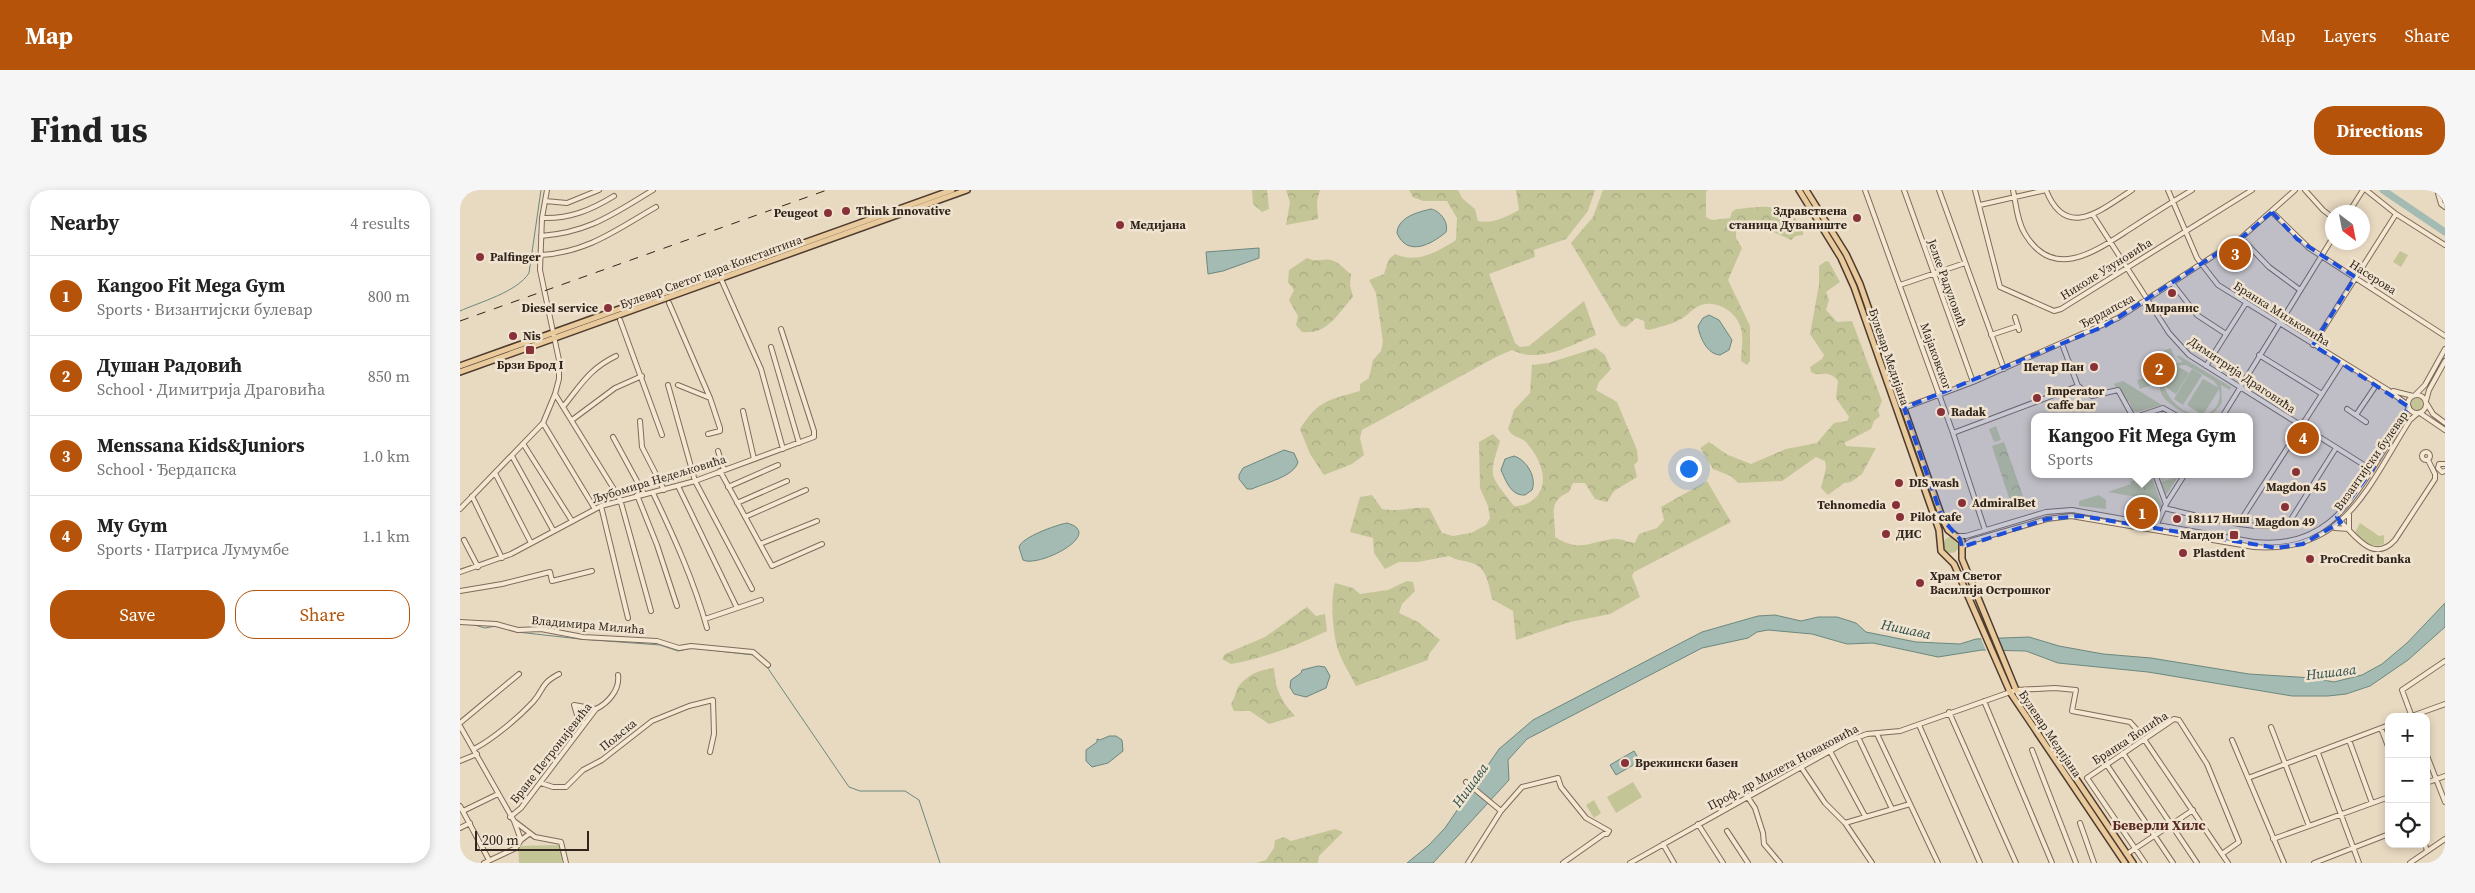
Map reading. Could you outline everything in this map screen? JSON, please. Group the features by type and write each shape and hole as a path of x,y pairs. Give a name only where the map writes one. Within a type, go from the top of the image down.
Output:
{"main road":[{"name":"Булевар Светог цара Константина","path":"460,372 952,190"},
{"name":"Булевар Светог цара Константина","path":"460,366 721,280 968,190"},
{"name":"Булевар Медијана","path":"1799,190 1841,258 1854,287 1942,539 1940,548 1954,564 2010,692 2125,863"},
{"name":"Булевар Медијана","path":"1806,190 1853,268 1943,520 1955,535 1962,549 1962,559 2016,690 2134,863"},
{"path":"1942,539 1946,535 1955,535"},
{"path":"1946,556 1953,556 1962,549"}],"street":[{"path":"460,509 524,445 543,423 555,394 560,370 555,336 541,276 540,255 542,218 547,190"},
{"path":"545,201 567,203 598,190"},
{"path":"541,236 565,234 592,226 654,190"},
{"name":"Мајаковског","path":"1865,190 1953,433 1985,530"},
{"name":"Јелке Радуловић","path":"1904,190 1973,382"},
{"path":"1939,190 2004,369"},
{"name":"Николе Узуновића","path":"1976,190 2000,287 2051,310 2061,309 2252,190"},
{"path":"2013,190 2023,230 2030,241 2043,253 2061,259 2075,259 2093,253 2192,190"},
{"path":"1980,205 2046,190 2053,205 2062,214 2079,218 2092,215 2132,190"},
{"name":"Бранка Миљковића","path":"2168,190 2200,264 2218,285 2377,384 2402,395 2414,395"},
{"path":"2241,190 2244,195"},
{"name":"Ђердапска","path":"1904,408 1939,396 2105,326 2241,238 2295,190"},
{"path":"2305,190 2325,212"},
{"path":"2354,205 2364,190 2396,214 2445,245"},
{"path":"2437,190 2441,204 2445,208"},
{"path":"542,218 560,218 580,213 614,196"},
{"path":"540,255 569,252 590,245 656,207"},
{"name":"Насерова","path":"2272,212 2297,239 2322,257 2445,336"},
{"path":"2313,345 2396,214"},
{"name":"Димитрија Драговића","path":"2092,215 2174,340 2189,355 2376,473"},
{"path":"2241,238 2269,267 2300,290"},
{"path":"2224,413 2278,324 2326,250"},
{"path":"1900,285 1965,263"},
{"path":"721,280 760,369 783,449"},
{"path":"2172,283 2197,315 2226,334"},
{"path":"669,303 710,398 720,430 708,434"},
{"path":"2206,366 2246,303"},
{"path":"1991,335 2018,328 2015,317"},
{"path":"620,320 662,435"},
{"name":"Љубомира Недељковића","path":"460,572 502,558 595,508 620,499 664,490 695,481 814,437 814,431 781,329"},
{"path":"2062,344 2078,386 2092,396 2118,390 2132,413"},
{"path":"771,346 799,443"},
{"path":"2445,349 2424,385 2414,395 2408,406 2412,411 2419,413 2445,430"},
{"path":"2260,355 2322,394"},
{"path":"564,407 590,372 599,364 616,356"},
{"path":"2419,413 2425,409 2429,390 2445,361"},
{"path":"2239,523 2342,363"},
{"path":"572,420 615,388 642,376"},
{"path":"668,384 695,481 752,589"},
{"path":"2356,415 2377,384"},
{"path":"678,385 710,398"},
{"path":"1953,433 2078,386"},
{"name":"Бранка Миљковића","path":"2388,390 2408,406"},
{"path":"555,394 620,499 651,611"},
{"path":"2414,395 2422,396 2433,414 2445,423"},
{"name":"Византијски булевар","path":"1955,535 1985,530 2046,512 2064,510 2090,511 2254,542 2276,543 2301,538 2337,517 2350,502 2372,470 2408,406"},
{"path":"2147,413 2163,408 2172,413"},
{"path":"2346,409 2366,422"},
{"path":"743,411 754,459"},
{"name":"Византијски булевар","path":"1962,549 1974,540 2058,516 2093,518 2265,548 2303,544 2330,530 2349,513 2410,420 2419,413"},
{"path":"640,422 642,447 664,490"},
{"path":"543,423 595,508"},
{"path":"613,437 644,494"},
{"path":"524,445 572,521"},
{"path":"2165,506 2239,523 2268,527 2284,525 2290,522 2336,448"},
{"path":"718,451 728,487 772,566 822,544"},
{"path":"512,456 553,530"},
{"path":"2428,460 2437,472"},
{"path":"2437,472 2439,464 2445,464"},
{"path":"728,487 778,465"},
{"path":"2437,472 2445,471"},
{"name":"Византијски булевар","path":"2337,517 2367,547 2379,549 2388,547 2395,540 2437,472"},
{"path":"495,473 531,543"},
{"path":"2156,478 2165,506"},
{"path":"2157,524 2165,506 2182,478"},
{"path":"737,503 787,480"},
{"path":"678,486 738,608"},
{"path":"745,517 806,490"},
{"path":"653,492 678,544 707,628"},
{"path":"637,495 657,545 677,606"},
{"path":"472,496 502,558"},
{"path":"601,506 628,618"},
{"path":"2330,530 2342,527 2349,529 2349,513"},
{"path":"760,544 817,521"},
{"path":"464,540 478,567"},
{"path":"460,591 502,584 550,572 552,581 592,571"},
{"path":"705,619 761,600"},
{"name":"Владимира Милића","path":"460,622 496,624 518,630 541,629 583,637 657,642 678,648 691,646 753,652 768,665"},
{"path":"2411,713 2402,690 2445,661"},
{"path":"519,674 460,725 510,817 529,834 542,840 561,842 566,863"},
{"path":"474,748 496,734 526,709 540,692 544,683 559,674"},
{"name":"Бране Петронијевића","path":"510,817 519,811 596,709 614,693 618,683 618,675"},
{"name":"Булевар Медијана","path":"2016,690 2055,688 2076,690 2072,711 2130,722 2139,732"},
{"name":"Проф. др Милета Новаковића","path":"1630,863 1800,766 1858,737 1900,731 1949,712 2016,690"},
{"name":"Пољска","path":"541,783 553,787 566,787 583,770 602,760 652,721 689,706 713,700 714,734 710,752"},
{"path":"1984,701 2052,863"},
{"path":"2422,713 2445,704"},
{"path":"584,724 577,715 574,705 596,709"},
{"path":"1949,712 2016,863"},
{"name":"Бранка Ћопића","path":"2087,778 2172,720 2179,720 2207,764 2239,842 2222,854"},
{"path":"1919,725 1980,863"},
{"path":"2248,778 2385,726"},
{"path":"2271,728 2309,826"},
{"path":"2381,728 2385,738"},
{"path":"1877,734 1938,863"},
{"path":"1858,737 1892,809"},
{"path":"2144,739 2228,863"},
{"path":"2232,740 2284,863"},
{"path":"2349,740 2372,802"},
{"path":"2032,750 2076,863"},
{"path":"1830,751 1865,816"},
{"path":"2124,753 2197,863"},
{"path":"2318,753 2340,815 2360,863"},
{"path":"460,762 477,754"},
{"path":"2428,758 2445,802"},
{"path":"2107,765 2173,863"},
{"path":"1800,766 1825,803 1845,823 1872,863"},
{"path":"2430,781 2445,776"},
{"path":"1468,863 1501,811 1522,787 1558,778 1561,787 1586,818 1609,831 1608,834 1604,834 1582,848 1563,863"},
{"name":"Булевар Медијана","path":"2087,778 2145,863"},
{"path":"1466,782 1501,811"},
{"path":"463,811 498,794"},
{"path":"1747,796 1756,808 1764,844 1780,863"},
{"path":"2273,839 2385,798"},
{"path":"1845,823 1910,804"},
{"path":"460,806 489,860"},
{"path":"2127,854 2193,810"},
{"path":"514,821 521,840"},
{"path":"460,828 470,823"},
{"path":"1698,824 1723,863"},
{"path":"2080,824 2094,863"},
{"path":"1727,831 1748,863"},
{"path":"484,863 516,848 521,840 529,834"},
{"path":"2314,863 2385,836"},
{"path":"2410,863 2445,839"},
{"path":"1663,844 1674,863"}],"highlighted area":[{"path":"2272,212 2297,239 2355,277 2313,345 2409,407 2372,470 2337,517 2341,522 2303,544 2277,548 2081,516 2047,519 1962,547 1960,539 1943,520 1904,408 2105,326 2241,238"}],"green space":[{"path":"1252,190 1267,190 1269,209 1262,212 1253,204"},
{"path":"1286,190 1320,190 1317,201 1318,219 1286,225 1290,202"},
{"path":"1409,190 1458,190 1462,198 1475,209 1478,221 1489,222 1519,210 1516,190 1595,190 1588,211 1566,239 1534,250 1535,257 1489,274 1515,343 1520,347 1529,346 1584,301 1596,335 1554,352 1533,355 1512,350 1496,357 1362,430 1360,438 1364,455 1352,464 1324,475 1310,454 1300,429 1306,419 1325,402 1360,391 1360,384 1369,378 1373,360 1381,351 1383,342 1376,293 1369,280 1384,274 1389,259 1395,254 1411,258 1419,257 1442,249 1456,240 1457,218 1447,201 1423,201 1413,197"},
{"path":"1603,190 1708,190 1706,192 1706,217 1712,220 1730,218 1732,212 1736,209 1772,207 1786,212 1803,225 1803,235 1796,236 1791,240 1767,229 1741,228 1736,232 1736,238 1742,248 1728,280 1750,326 1750,361 1747,365 1741,361 1742,334 1738,321 1728,310 1715,304 1701,305 1676,322 1649,330 1645,329 1644,321 1636,318 1626,327 1621,326 1571,243 1593,217"},
{"path":"2400,251 2408,255 2401,267 2393,262"},
{"path":"1307,258 1334,261 1351,274 1350,285 1353,297 1325,327 1311,332 1302,332 1296,325 1298,316 1289,300 1294,290 1288,282 1289,270"},
{"path":"1826,261 1829,262 1840,282 1826,292 1829,300 1826,310 1837,322 1852,321 1882,401 1878,410 1880,416 1874,421 1871,429 1844,443 1846,446 1876,448 1862,474 1851,482 1844,483 1828,495 1821,488 1826,468 1825,461 1816,457 1782,481 1738,483 1731,476 1713,469 1700,448 1709,442 1728,455 1751,464 1786,449 1817,443 1834,423 1847,421 1849,417 1836,398 1838,381 1828,374 1815,374 1811,372 1810,367 1822,359 1824,355 1810,334 1819,285 1819,266"},
{"path":"1596,348 1605,355 1611,369 1599,382 1596,390 1617,402 1637,450 1638,461 1634,465 1637,477 1614,491 1607,502 1595,499 1585,483 1573,483 1569,492 1557,500 1555,505 1555,537 1564,542 1577,545 1614,539 1635,543 1639,534 1657,528 1664,520 1661,507 1707,481 1731,522 1634,572 1632,576 1640,597 1610,614 1570,622 1516,640 1513,611 1492,599 1484,573 1477,565 1449,556 1418,562 1399,562 1385,569 1374,553 1373,538 1350,532 1360,497 1372,495 1382,509 1429,508 1442,533 1453,536 1471,533 1486,525 1490,518 1488,506 1480,488 1479,442 1493,434 1500,441 1493,470 1500,488 1514,506 1524,505 1533,500 1538,495 1543,482 1541,467 1535,454 1526,442 1512,434 1508,429 1514,410 1530,393 1532,365 1548,363"},
{"path":"2171,348 2175,360 2161,365 2157,353"},
{"path":"2178,355 2231,387 2230,390 2221,385 2222,403 2214,413 2209,413 2215,409 2219,402 2219,389 2204,413 2199,413 2187,405 2203,379 2219,388 2214,381 2186,365 2173,367 2166,373 2164,381 2166,390 2172,400 2180,408 2190,413 2186,413 2171,404 2161,393 2160,381 2162,375 2171,366 2183,362 2177,357"},
{"path":"2177,366 2189,373 2176,394 2165,387"},
{"path":"2192,369 2202,375 2183,405 2174,399"},
{"path":"2154,374 2158,383 2140,389 2137,380"},
{"path":"2123,381 2162,405 2137,412 2133,411 2129,401 2125,402 2114,384"},
{"path":"2417,398 2423,404 2417,410 2411,404"},
{"path":"1996,426 2001,440 1994,442 1989,429"},
{"path":"2004,442 2024,499 2011,504 1992,446"},
{"path":"2141,478 2142,480 2142,478 2152,478 2163,508 2154,506 2154,500 2108,492 2131,484 2130,482 2135,480 2136,483 2136,480"},
{"path":"2175,478 2177,478 2166,495 2161,482"},
{"path":"2152,480 2156,492 2145,496 2140,484"},
{"path":"2099,495 2106,500 2106,509 2079,506 2079,501"},
{"path":"2360,523 2379,536 2384,535 2384,544 2375,546 2367,544 2354,534"},
{"path":"1948,537 1954,537 1959,542 1957,551 1948,553 1943,548 1943,542"},
{"path":"1407,581 1413,582 1415,591 1402,604 1399,613 1418,622 1440,640 1429,654 1428,660 1356,686 1336,643 1332,607 1335,583 1353,588 1360,594 1388,590"},
{"path":"1307,607 1316,616 1325,614 1327,631 1268,655 1231,664 1222,659 1225,654 1265,637"},
{"path":"1274,668 1280,694 1295,716 1269,724 1250,711 1234,711 1231,704 1238,688 1246,678 1255,673"},
{"path":"577,707 593,710 584,721 579,716"},
{"path":"1633,782 1642,797 1616,813 1607,797"},
{"path":"1594,800 1601,813 1594,818 1586,805"},
{"path":"1335,829 1343,832 1319,856 1318,863 1256,863 1266,860 1274,848 1275,840 1284,837 1291,841"},
{"path":"561,845 562,863 519,863 518,846"}],"shaded area":[{"path":"1431,209 1438,212 1443,218 1447,228 1446,232 1427,244 1413,247 1407,245 1397,233 1398,227 1410,216"},
{"path":"1259,248 1259,258 1223,271 1208,274 1206,252"},
{"path":"1709,315 1719,320 1732,340 1729,350 1720,355 1708,349 1699,331 1698,326 1703,318"},
{"path":"1284,450 1294,453 1298,462 1291,472 1278,479 1252,489 1247,489 1239,479 1243,468"},
{"path":"1514,456 1527,465 1532,475 1532,490 1525,495 1520,495 1513,490 1507,483 1501,470 1505,459"},
{"path":"1067,523 1077,528 1079,535 1074,542 1054,555 1031,561 1023,560 1019,547 1021,543 1040,532"},
{"path":"2445,603 2445,627 2408,660 2370,686 2346,694 2328,696 2292,696 2148,672 2058,663 2026,651 1982,650 1938,657 1873,643 1847,644 1812,634 1768,630 1757,632 1748,638 1702,648 1527,739 1508,760 1509,780 1433,863 1407,863 1429,845 1445,828 1499,749 1533,720 1702,632 1758,616 1775,615 1801,621 1818,617 1837,617 1856,623 1866,632 1916,642 1960,644 1976,639 2029,637 2059,646 2103,654 2151,658 2249,674 2313,678 2334,682 2362,675 2382,664 2407,643"},
{"path":"1318,666 1325,667 1330,676 1326,688 1306,697 1294,694 1290,687 1291,680 1301,673 1302,670"},
{"path":"1109,736 1116,736 1122,740 1123,751 1108,763 1092,767 1086,761 1086,750 1097,742 1097,739 1100,740"},
{"name":"Врежински базен","path":"1634,751 1640,761 1616,775 1610,765"}],"pier":[{"path":"1995,635 2003,654 1987,653 1980,636"}],"waterway":[{"path":"460,311 507,291 516,286 529,273 541,190"},
{"path":"2383,190 2445,232"},
{"path":"471,624 485,628 496,626 517,632 660,645 678,651 692,648 754,655"},
{"path":"765,664 849,787 860,791 905,791 919,800 940,863"}],"railway":[{"path":"460,321 827,190"}],"place":[{"name":"Think Innovative","path":"846,211"},
{"name":"Peugeot","path":"828,213"},
{"name":"Здравствена станица Дуваниште","path":"1857,218"},
{"name":"Медијана","path":"1120,225"},
{"name":"Menssana Kids&Juniors","path":"2235,254"},
{"name":"Palfinger","path":"480,257"},
{"name":"Миранис","path":"2172,293"},
{"name":"Diesel service","path":"608,308"},
{"name":"Nis","path":"513,336"},
{"name":"Брзи Брод I","path":"530,350"},
{"name":"Петар Пан","path":"2094,367"},
{"name":"Душан Радовић","path":"2159,369"},
{"name":"Imperator caffe bar","path":"2037,398"},
{"name":"Radak","path":"1941,412"},
{"name":"My Gym","path":"2303,438"},
{"name":"Magdon 45","path":"2296,472"},
{"name":"DIS wash","path":"1899,483"},
{"name":"AdmiralBet","path":"1962,503"},
{"name":"Tehnomedia","path":"1896,505"},
{"name":"Magdon 49","path":"2285,507"},
{"name":"Kangoo Fit Mega Gym","path":"2142,513"},
{"name":"Pilot cafe","path":"1900,517"},
{"name":"18117 Ниш","path":"2177,519"},
{"name":"ДИС","path":"1886,534"},
{"name":"Магдон","path":"2234,535"},
{"name":"Plastdent","path":"2183,553"},
{"name":"ProCredit banka","path":"2310,559"},
{"name":"Храм Светог Василија Острошког","path":"1920,583"},
{"name":"Врежински базен","path":"1625,763"}],"district":[{"name":"Беверли Хилс","path":"2159,825"}],"water label":[{"name":"Нишава","path":"1906,629"},
{"name":"Нишава","path":"2331,672"},
{"name":"Нишава","path":"1470,785"}]}
